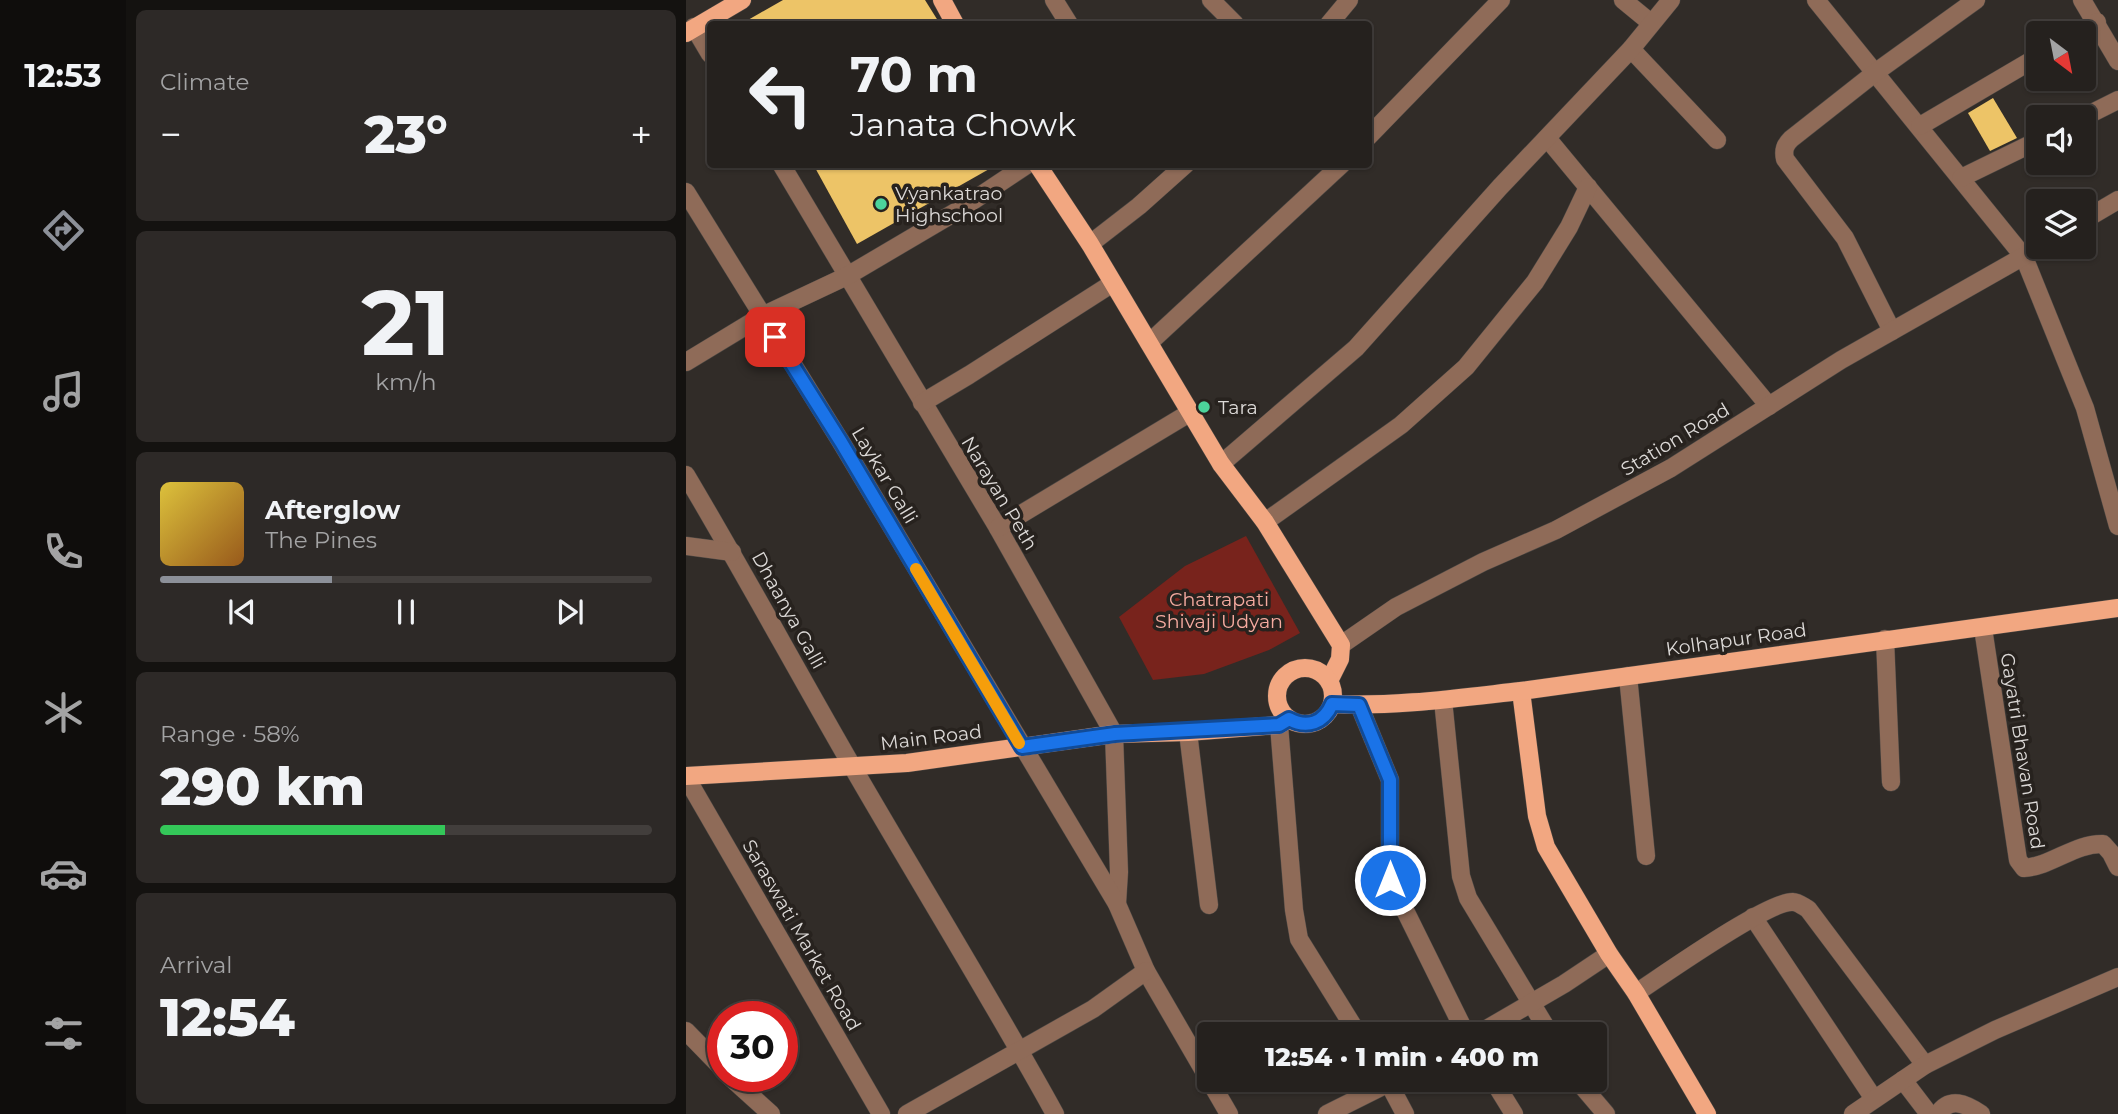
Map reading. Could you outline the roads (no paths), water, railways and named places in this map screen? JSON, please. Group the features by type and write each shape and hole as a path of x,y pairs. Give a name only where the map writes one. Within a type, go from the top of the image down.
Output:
{"main road":[{"path":"690,30 742,0"},
{"path":"942,0 953,21"},
{"path":"1040,168 1090,244 1221,464 1265,522 1341,645 1340,659 1329,681"},
{"name":"Kolhapur Road","path":"1332,704 1443,700 1521,691 2118,608"},
{"path":"1308,668 1329,681 1332,704 1329,711 1317,722 1277,723 1277,699 1281,683 1286,676 1308,668"},
{"path":"1521,691 1538,816 1546,847 1707,1114"},
{"name":"Main Road","path":"686,776 907,763 1115,734 1188,732 1277,723"}],"street":[{"path":"1054,0 1067,21"},
{"path":"1211,0 1232,21"},
{"path":"1332,21 1349,0"},
{"path":"1372,133 1501,0"},
{"path":"1623,0 1651,23"},
{"path":"1221,464 1356,348 1500,187 1631,49 1671,0"},
{"path":"1816,0 2024,257 2085,408 2118,526"},
{"path":"1892,331 1845,238 1785,159 1783,151 1791,139 1876,72 1976,0"},
{"path":"2082,0 2095,21"},
{"path":"2096,22 2118,61"},
{"path":"690,30 707,50"},
{"path":"1631,49 1717,140"},
{"path":"1920,126 2026,64"},
{"path":"2096,111 2118,100"},
{"path":"1547,138 1769,405"},
{"path":"1961,178 2026,146"},
{"name":"Narayan Peth","path":"782,168 998,528 1115,734"},
{"path":"686,362 762,316 847,275 959,210 1022,168"},
{"path":"1090,244 1182,168"},
{"path":"1149,342 1338,168"},
{"path":"1265,522 1401,425 1466,367 1535,282 1569,227 1588,187"},
{"name":"Laykar Galli","path":"686,192 841,442 1117,904 1146,971 1228,1114"},
{"path":"2096,213 2118,200"},
{"name":"Station Road","path":"1341,645 1396,607 1483,562 1556,530 1671,468 1841,360 2024,257"},
{"path":"922,403 1113,282"},
{"path":"998,528 1191,412"},
{"name":"Dhaanya Galli","path":"686,475 852,766 1020,1049 1055,1114"},
{"path":"686,545 732,552"},
{"name":"Gayatri Bhavan Road","path":"1983,628 2018,860 2024,868 2036,867 2092,844 2103,844 2118,867"},
{"path":"1885,639 1891,782"},
{"path":"1628,676 1646,856"},
{"path":"1443,700 1461,876 1468,898 1543,1022"},
{"path":"1359,705 1390,780 1390,880 1460,1022"},
{"path":"1277,723 1298,939 1350,1022"},
{"path":"1188,732 1209,905"},
{"path":"1115,734 1119,872 1117,904"},
{"name":"Saraswati Market Road","path":"686,776 881,1114"},
{"path":"1636,993 1753,917 1775,905 1794,902 1808,909 1925,1065"},
{"path":"1753,917 1874,1099"},
{"path":"1499,1022 1609,954"},
{"path":"907,1114 1093,1009 1146,971"},
{"path":"1853,1114 1925,1065 1995,1030 2118,977"},
{"path":"686,1031 707,1053"},
{"path":"1903,1080 1929,1114"},
{"path":"747,1092 771,1114"},
{"path":"1328,1114 1369,1092"},
{"path":"1395,1092 1405,1114"},
{"path":"1500,1092 1514,1114"},
{"path":"1585,1092 1605,1114"},
{"path":"1938,1114 1942,1107 1954,1103 1965,1104 1981,1114"}],"place":[{"name":"Vyankatrao Highschool","path":"881,204"},
{"name":"Tara","path":"1204,407"}],"park label":[{"name":"Chatrapati Shivaji Udyan","path":"1219,610"}]}
